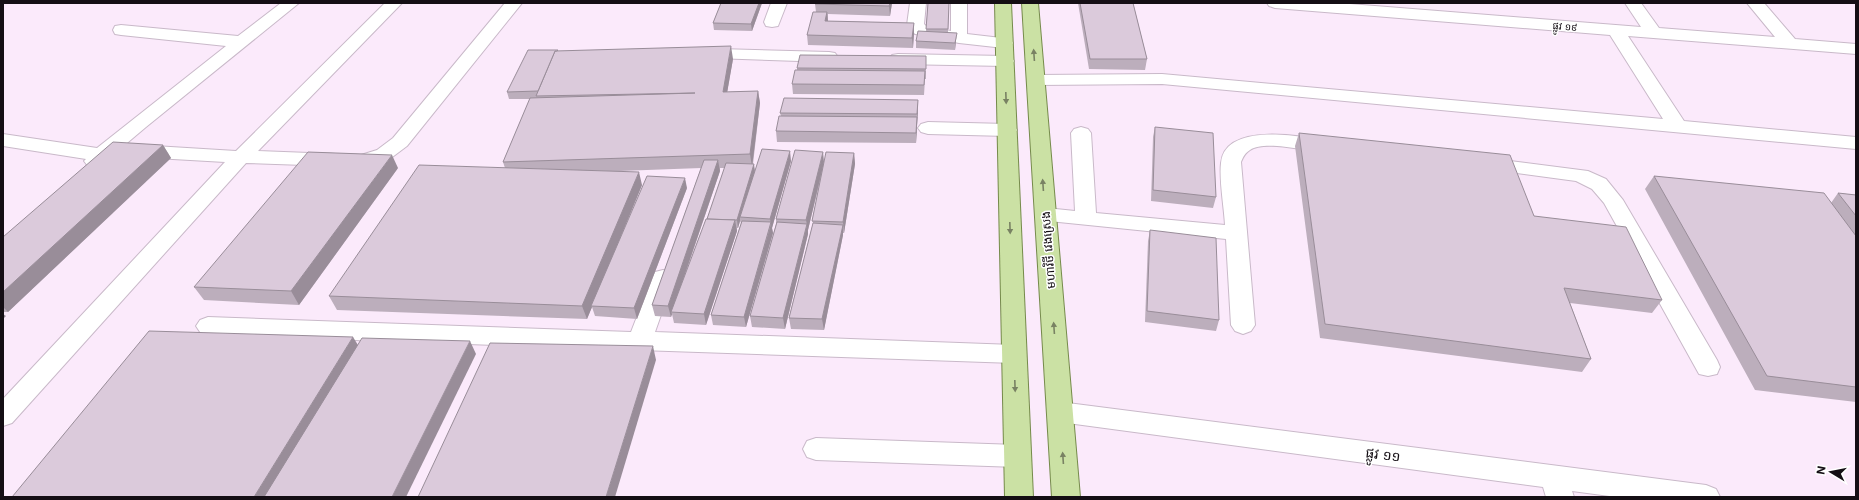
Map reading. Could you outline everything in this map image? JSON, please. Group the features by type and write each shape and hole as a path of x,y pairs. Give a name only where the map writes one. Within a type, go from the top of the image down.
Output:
{"main road":[{"path":"1003,3 1018,497"},
{"name":"មហាវិថី វេងស្រេង","path":"1030,3 1066,497"}],"street":[{"path":"84,170 292,3"},
{"path":"3,416 242,157 394,3"},
{"path":"3,140 105,152 362,161 384,154 400,142 514,3"},
{"path":"772,22 779,3"},
{"path":"918,3 916,27 1004,52"},
{"path":"959,3 959,38"},
{"name":"ផ្លូវ ១៩","path":"1275,3 1382,7 1616,30 1856,49"},
{"path":"1633,3 1654,33"},
{"path":"1755,3 1790,44"},
{"path":"121,30 242,42"},
{"path":"1616,30 1677,126"},
{"path":"885,58 1004,52"},
{"path":"719,54 846,58"},
{"path":"1036,80 1162,79 1856,143"},
{"path":"928,128 1007,130"},
{"path":"1081,133 1086,219"},
{"path":"1243,325 1231,162 1237,150 1248,143 1262,140 1339,149"},
{"path":"1464,162 1580,174 1599,184 1613,200 1708,367"},
{"path":"1046,215 1236,233"},
{"path":"640,341 670,260"},
{"path":"208,326 1014,354"},
{"name":"ផ្លូវ ១១","path":"1060,412 1556,487 1706,497"},
{"path":"816,449 1017,456"}],"building":[{"path":"721,3 759,3 751,24 713,23"},
{"path":"815,3 890,3 889,6"},
{"path":"928,3 949,3 948,29 926,29"},
{"path":"1080,3 1133,3 1147,59 1090,59"},
{"path":"813,12 827,12 825,21 914,23 912,38 807,35"},
{"path":"918,31 957,33 955,43 916,41"},
{"path":"731,46 723,92 758,91 750,154 503,162 530,98 695,93 536,96 555,51"},
{"path":"528,50 558,50 555,51 538,91 507,92"},
{"path":"800,55 926,56 926,69 797,68"},
{"path":"795,70 925,71 924,85 792,84"},
{"path":"784,98 918,100 917,114 780,113"},
{"path":"779,116 917,117 916,133 776,131"},
{"path":"1155,127 1213,133 1216,197 1153,190"},
{"path":"1299,133 1510,155 1534,216 1626,227 1662,300 1564,288 1591,359 1325,324"},
{"path":"113,142 163,145 3,292 3,237"},
{"path":"762,149 790,151 770,219 740,217"},
{"path":"795,150 823,152 806,220 776,219"},
{"path":"308,152 392,155 291,291 194,287"},
{"path":"826,152 854,153 843,222 812,221"},
{"path":"704,160 718,160 668,306 652,305"},
{"path":"726,163 754,164 737,220 707,219"},
{"path":"419,165 639,172 582,306 329,296"},
{"path":"647,176 685,178 634,308 591,306"},
{"path":"1654,176 1824,193 1856,236 1856,387 1767,376"},
{"path":"1838,193 1856,195 1856,216"},
{"path":"706,219 735,220 704,314 671,312"},
{"path":"742,221 771,222 744,317 711,315"},
{"path":"777,222 807,224 783,318 750,316"},
{"path":"813,223 843,225 822,319 789,318"},
{"path":"1150,230 1216,238 1219,320 1147,311"},
{"path":"149,331 353,337 254,497 12,497"},
{"path":"362,338 470,341 392,497 264,497"},
{"path":"490,343 653,346 606,497 418,497"}]}
